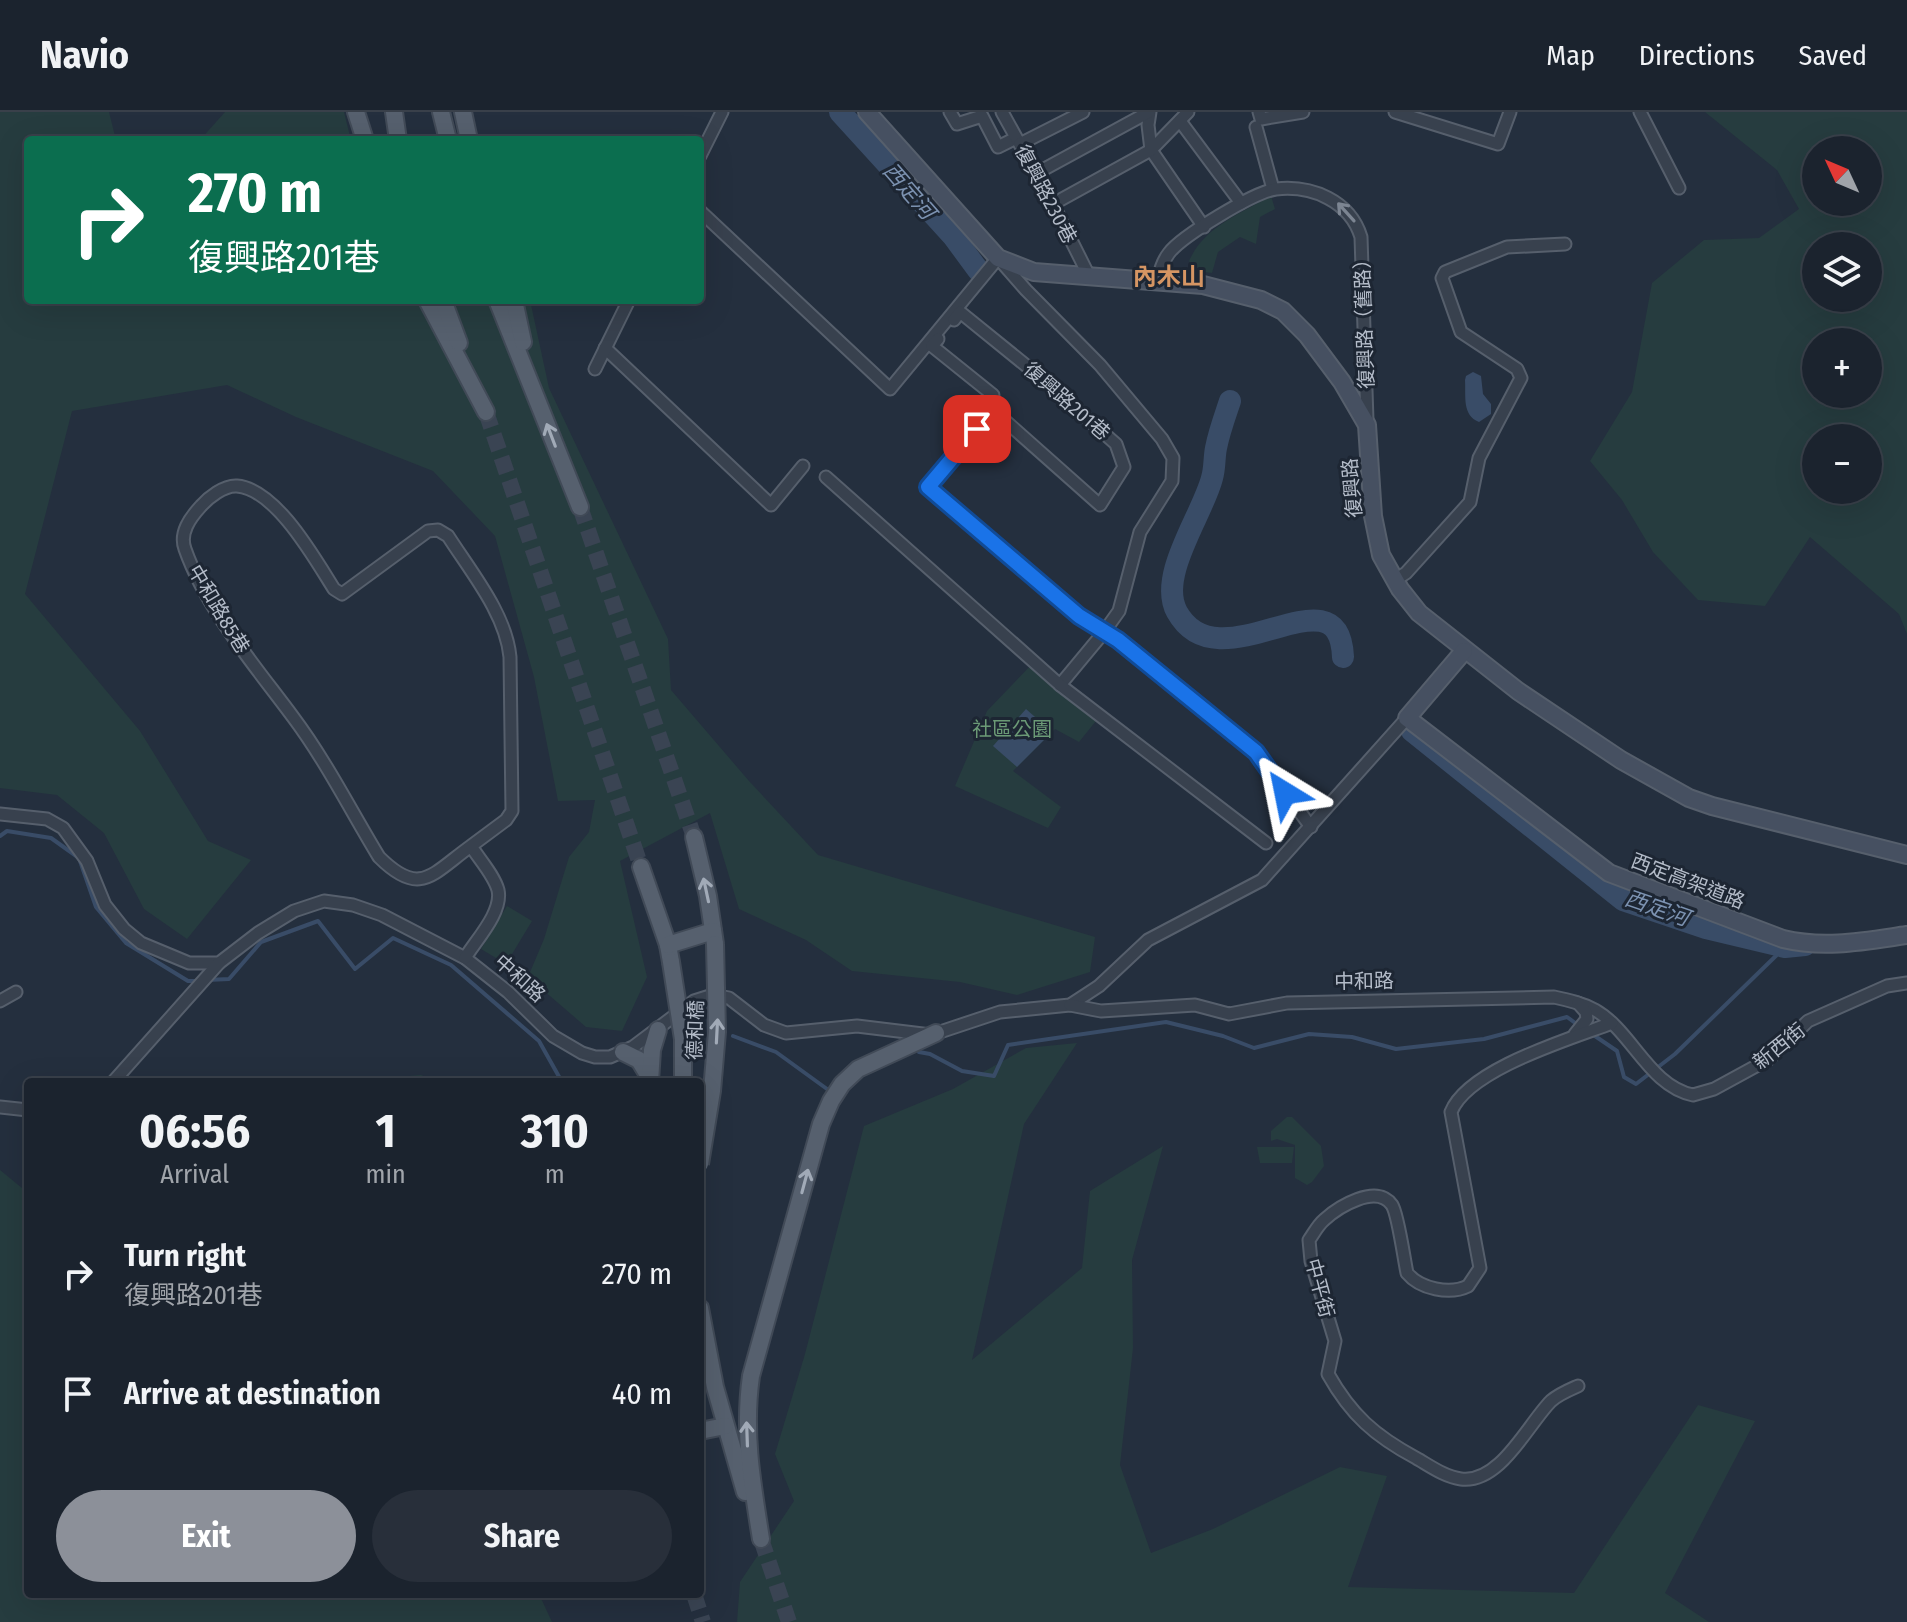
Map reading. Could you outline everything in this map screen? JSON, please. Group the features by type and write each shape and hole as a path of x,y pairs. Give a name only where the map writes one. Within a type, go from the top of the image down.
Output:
{"main road":[{"path":"356,112 364,136"},
{"path":"394,112 397,136"},
{"path":"441,112 447,136"},
{"path":"463,112 468,136"},
{"path":"429,304 486,412 445,304"},
{"path":"499,304 580,507"},
{"path":"515,304 534,391"},
{"name":"德和橋","path":"694,837 714,937 717,1032 704,1140"},
{"name":"德和橋","path":"641,867 668,945 683,1039 683,1078"},
{"path":"668,945 714,937"},
{"path":"650,1078 658,1030"},
{"path":"897,1051 909,1039 909,1033"},
{"path":"704,1327 725,1426 761,1539 748,1463 747,1400 821,1124 842,1084 858,1069 936,1033"},
{"path":"623,1052 639,1060 649,1078"},
{"path":"704,1430 725,1426"}],"street":[{"path":"704,148 722,112"},
{"name":"復興路","path":"867,112 998,258 1034,272 1203,285 1261,300 1283,311 1342,382 1367,425 1373,516 1381,555 1395,580 1419,613 1518,691 1621,760 1689,798 1907,855"},
{"path":"950,112 957,124 982,116 998,147 1083,112"},
{"name":"復興路230巷","path":"1002,112 1089,276"},
{"path":"1150,112 1151,150 1204,227"},
{"path":"1037,173 1150,112"},
{"path":"1259,112 1261,119 1303,112"},
{"path":"1395,112 1498,144 1510,112"},
{"path":"1640,112 1679,188"},
{"path":"1053,204 1151,150 1184,116 1241,203"},
{"path":"1256,127 1273,189"},
{"name":"復興路（舊路）","path":"1158,282 1162,265 1171,250 1241,203 1273,189 1310,191 1335,201 1350,213 1359,230 1367,425"},
{"path":"704,215 890,389 998,258"},
{"path":"1395,580 1406,573 1470,502 1479,458 1521,378 1517,369 1461,332 1442,278 1445,272 1507,247 1565,244"},
{"name":"復興路201巷","path":"998,258 1100,365 1162,439 1173,458 1172,481 1140,532 1119,611 1060,685"},
{"path":"1026,290 1034,272"},
{"path":"595,369 627,304"},
{"name":"復興路201巷","path":"960,312 1116,444 1124,467 1100,505 1048,461 993,410 993,395 932,346 960,312"},
{"path":"605,348 771,505 803,466"},
{"path":"993,410 928,487 1079,616 1118,640 1256,752 1311,827"},
{"path":"826,477 1060,685 1266,843"},
{"name":"中和路85巷","path":"237,486 255,492 277,508 334,589 342,594 428,531 438,530 448,536 500,621 508,639 510,657 512,811 506,820 471,846 427,878 411,880 393,871 379,857 315,751 230,631 198,578 183,542 187,522 207,499 228,487 237,486"},
{"name":"中和路","path":"1070,1005 1099,986 1148,940 1262,880 1464,651"},
{"name":"西定高架道路","path":"1407,718 1609,873 1783,939 1806,944 1907,935"},
{"path":"0,814 47,819 63,828 87,861 105,905 124,929 141,943 189,963 219,963"},
{"path":"465,958 496,910 499,900 494,881 471,846"},
{"name":"中和路","path":"117,1078 219,963 258,933 294,911 324,901 353,905 382,915 465,958 508,992 553,1036 595,1057 610,1057 623,1052 658,1030 688,1005 713,995 729,998 764,1025 786,1033 857,1026 936,1033 1000,1012 1070,1005 1101,1011 1195,1005 1229,1014 1287,1003 1543,997 1578,1002 1595,1010 1612,1023 1657,1073"},
{"name":"新西街","path":"1657,1073 1680,1091 1698,1095 1769,1059 1808,1021 1887,986 1907,983"},
{"path":"1099,986 1092,1001 1101,1011"},
{"path":"0,1001 16,992"},
{"path":"1578,1002 1586,1012 1578,1033"},
{"name":"中平街","path":"1578,1386 1554,1399 1522,1440 1495,1466 1471,1479 1457,1479 1399,1449 1361,1422 1342,1399 1328,1374 1335,1341 1311,1261 1309,1240 1323,1220 1345,1204 1371,1196 1383,1197 1393,1205 1407,1273 1414,1281 1444,1291 1468,1286 1480,1268 1451,1112 1456,1100 1464,1091 1517,1059 1578,1033 1612,1023"},
{"path":"0,1107 24,1110"}],"green space":[{"path":"0,112 109,112 115,136 24,136 24,304 531,304 549,388 668,639 671,690 818,855 1095,937 1090,972 1017,995 960,982 852,971 806,940 739,909 710,813 620,861 647,977 622,1031 586,1027 528,977 544,939 569,857 589,832 595,800 558,801 534,677 495,536 433,471 296,417 227,385 72,411 25,594 140,731 208,841 251,860 187,939 144,909 104,833 57,795 0,788"},
{"path":"225,112 344,112 350,136 204,136"},
{"path":"1705,112 1907,112 1907,634 1899,614 1810,537 1765,606 1698,600 1653,552 1622,500 1590,461 1632,392 1652,283 1704,240 1759,238 1799,209 1777,170"},
{"path":"1271,196 1275,209 1260,217 1256,244 1240,237 1218,252 1212,273 1196,271 1189,261 1204,239 1224,222"},
{"name":"社區公園","path":"1034,662 1100,716 1079,742 1055,729 1013,771 1061,807 1048,828 955,786 987,711"},
{"path":"507,906 532,921 506,964 481,949"},
{"path":"1077,1043 1024,1124 972,1360 1082,1268 1090,1191 1163,1146 1132,1260 1133,1348 1120,1465 1151,1553 1213,1529 1340,1467 1387,1476 1348,1587 1574,1593 1698,1405 1755,1421 1665,1593 1709,1622 737,1622 740,1582 794,1501 775,1454 805,1354 864,1126 953,1089 1026,1048"},
{"path":"421,1075 428,1078 385,1078"},
{"path":"1287,1117 1292,1117 1321,1146 1324,1166 1307,1185 1295,1178 1295,1145 1277,1139 1271,1141 1271,1131"},
{"path":"1257,1147 1294,1147 1292,1163 1260,1163"},
{"path":"0,1170 24,1190 24,1598 541,1598 552,1622 0,1622"}],"water":[{"path":"1473,372 1481,376 1483,394 1491,404 1491,414 1479,422 1470,415 1466,405 1465,380"},
{"path":"1026,709 1052,732 1017,767 993,746"}],"waterway":[{"name":"西定河","path":"840,112 953,236 978,270"},
{"name":"西定河","path":"1230,401 1217,442 1212,478 1177,563 1172,597 1177,612 1196,632 1221,638 1300,622 1321,621 1336,631 1343,657"},
{"name":"西定河","path":"1412,731 1623,900 1706,928 1785,947 1805,945"},
{"path":"0,836 7,831 51,838 79,858 96,907 126,943 188,981 198,981"},
{"path":"207,980 229,979 261,942 318,921 355,969 393,938 451,965 539,1041 560,1078"},
{"path":"1592,1034 1617,1051 1624,1077 1636,1084 1675,1054 1785,947"},
{"path":"919,1052 930,1054 962,1071 994,1076 1008,1045 1166,1022 1223,1036 1254,1048 1309,1034 1352,1037 1396,1049 1484,1039 1567,1017 1578,1025"},
{"path":"733,1036 776,1052 827,1089"}],"tunnel":[{"path":"486,412 641,867"},
{"path":"580,507 694,837"},
{"path":"761,1539 789,1622"},
{"path":"695,1598 703,1622"}],"district":[{"name":"內木山","path":"1169,277"}],"route":[{"path":"977,429 928,487 1079,616 1118,640 1256,752 1285,793"}]}
